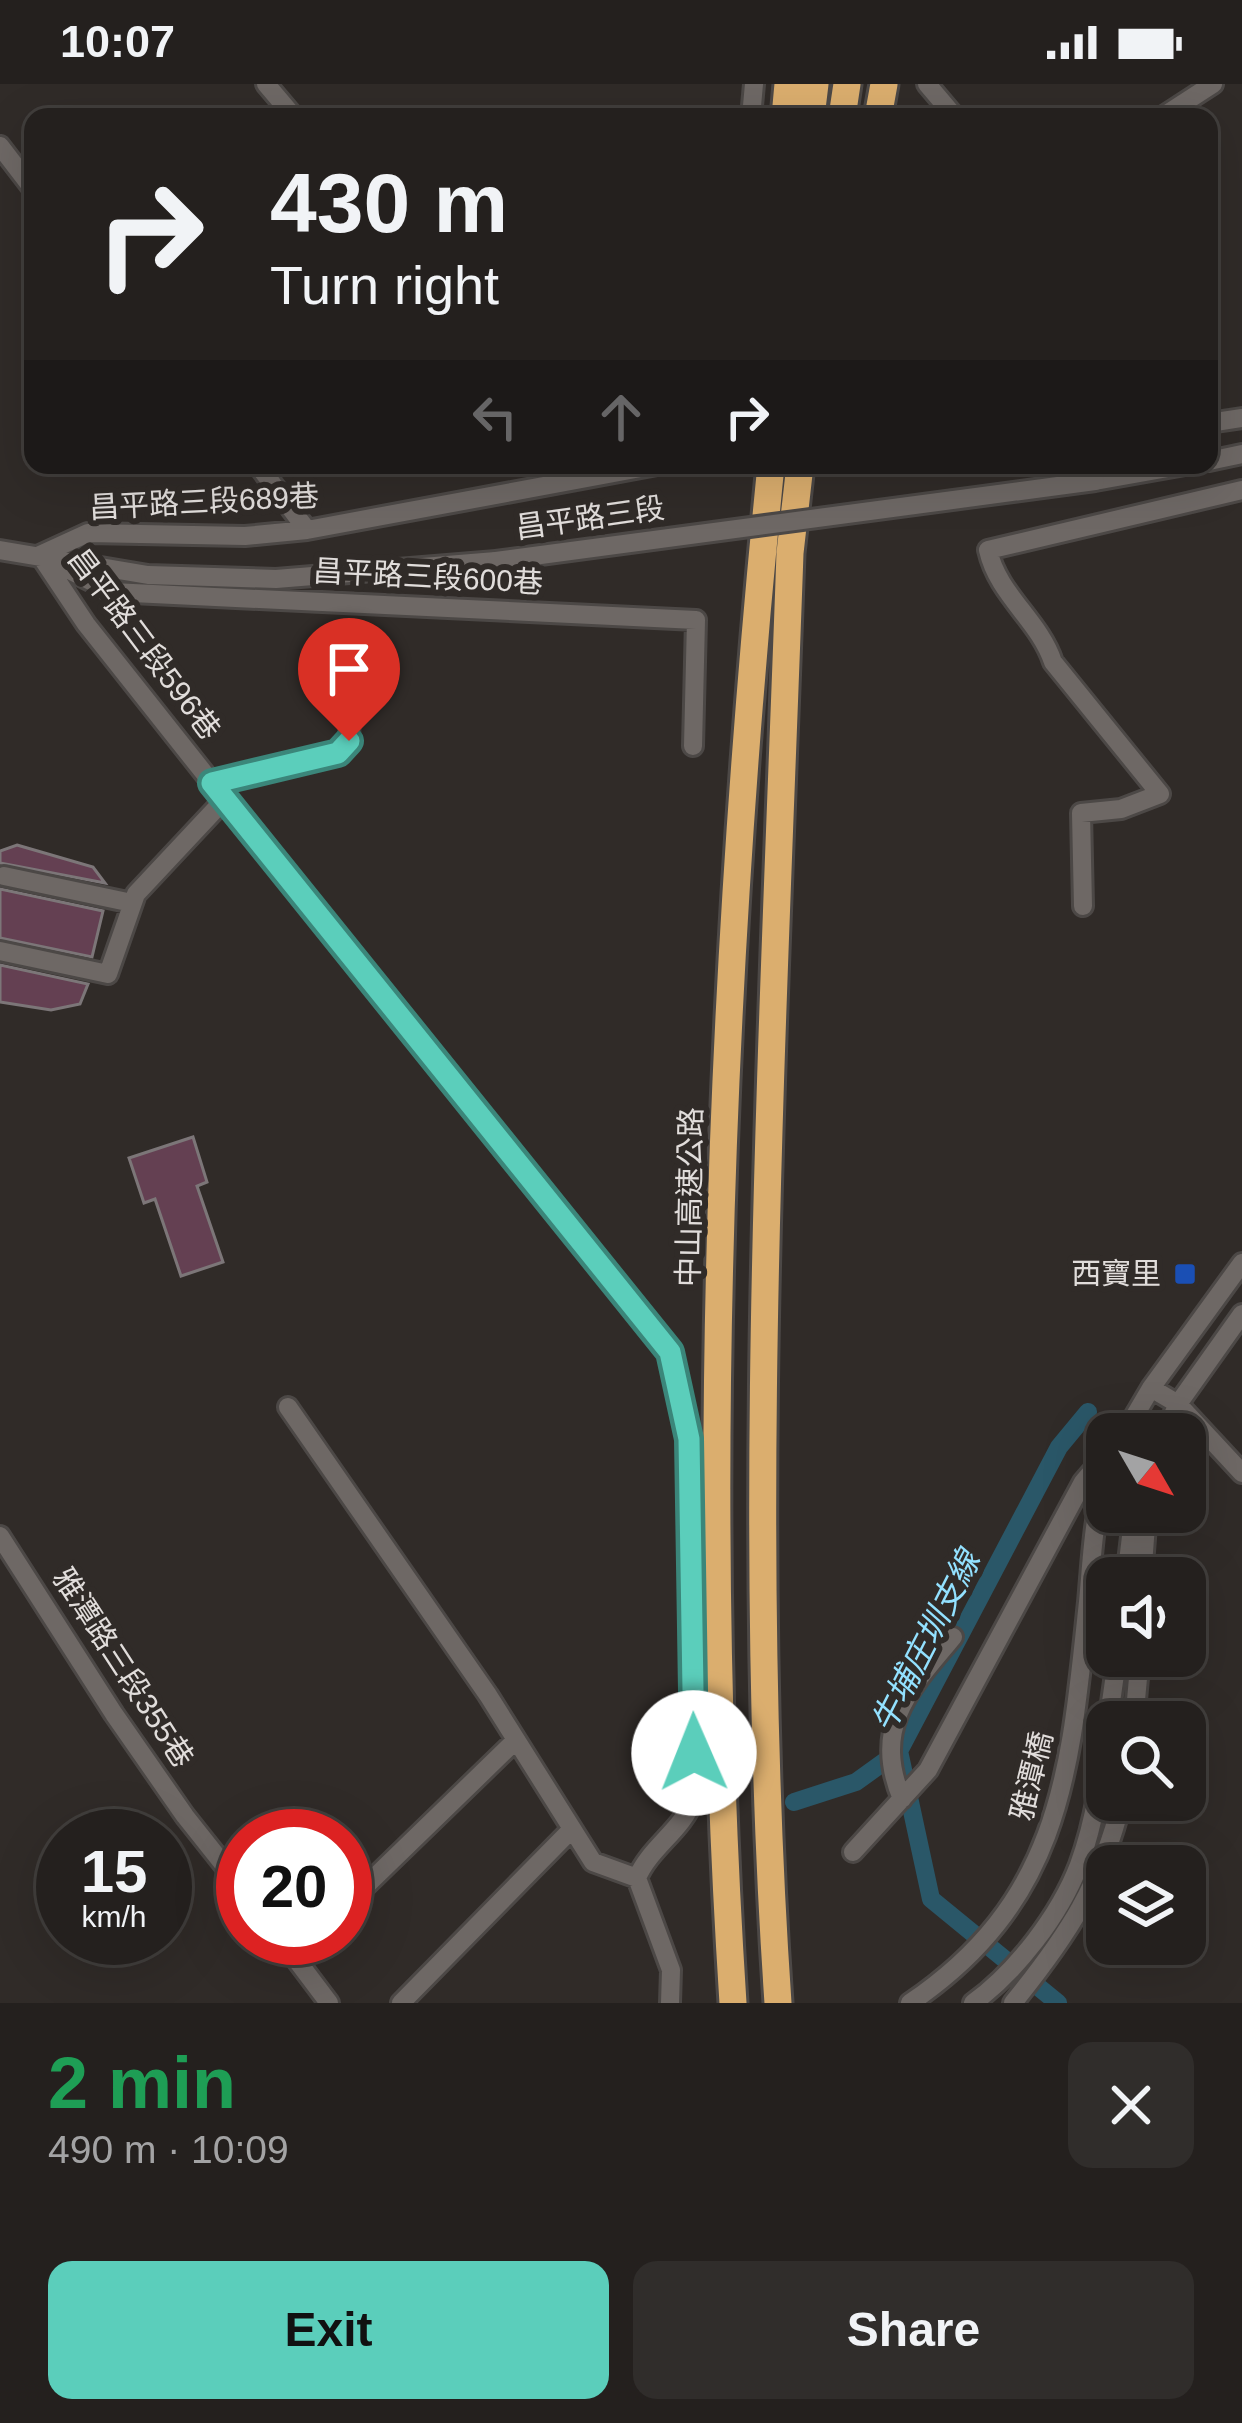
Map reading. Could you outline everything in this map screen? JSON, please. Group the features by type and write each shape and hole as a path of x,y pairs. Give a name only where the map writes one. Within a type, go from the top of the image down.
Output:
{"highway":[{"path":"759,474 777,550"},
{"name":"中山高速公路","path":"772,474 777,550 765,1636 778,2003"},
{"name":"中山高速公路","path":"733,2003 719,1497 725,1045 777,550 798,474"},
{"path":"777,550 808,474"}],"street":[{"path":"266,84 286,108"},
{"path":"927,84 947,108"},
{"path":"1176,108 1213,84"},
{"path":"0,146 24,177"},
{"path":"265,474 307,530"},
{"name":"昌平路三段689巷","path":"40,555 88,533 245,536 307,530 573,474"},
{"name":"昌平路三段","path":"0,550 148,574 276,579 496,561 1134,474"},
{"path":"1083,906 1081,812 1121,809 1160,794 1052,662 1046,643 993,575 988,550 1242,490"},
{"name":"昌平路三段600巷","path":"40,555 112,592 696,620 693,746"},
{"name":"昌平路三段596巷","path":"40,555 86,624 670,1352 689,1439 694,1798 689,1813 643,1864 638,1878"},
{"path":"212,783 338,753 349,741 350,713"},
{"path":"0,951 108,974 136,894 225,799"},
{"path":"4,876 132,903"},
{"path":"1136,1413 1242,1263"},
{"path":"1174,1413 1242,1314"},
{"path":"1151,1388 1178,1404 1242,1473"},
{"path":"288,1407 488,1695 593,1862 638,1878 670,1970 670,2003"},
{"path":"853,1852 928,1770 1086,1478"},
{"name":"雅潭橋","path":"910,2003 943,1981 1004,1916 1047,1843 1075,1727 1095,1533"},
{"name":"雅潭路三段355巷","path":"0,1536 114,1714 216,1854"},
{"path":"904,1797 890,1771 896,1715 915,1682 952,1637"},
{"name":"雅潭橋","path":"973,2003 993,1988 1026,1949 1078,1868 1091,1823 1115,1677"},
{"path":"372,1880 516,1740"},
{"path":"1013,2003 1066,1937 1109,1853 1117,1821"},
{"path":"400,2003 572,1829"},
{"path":"301,1965 329,2003"}],"building":[{"path":"17,845 93,867 105,883 0,863 0,851"},
{"path":"0,889 103,911 92,957 0,938"},
{"path":"0,965 88,984 80,1004 51,1010 0,1002"},
{"path":"193,1137 207,1182 197,1186 223,1262 181,1276 155,1199 144,1203 129,1158"}],"waterway":[{"name":"牛埔庄圳支線","path":"1058,2003 931,1899 899,1751 1059,1447 1088,1412"},
{"path":"794,1802 856,1782 899,1751"}],"place":[{"name":"西寶里","path":"1185,1274"}],"route":[{"path":"349,741 338,753 212,783 670,1352 689,1439 694,1753"}]}
